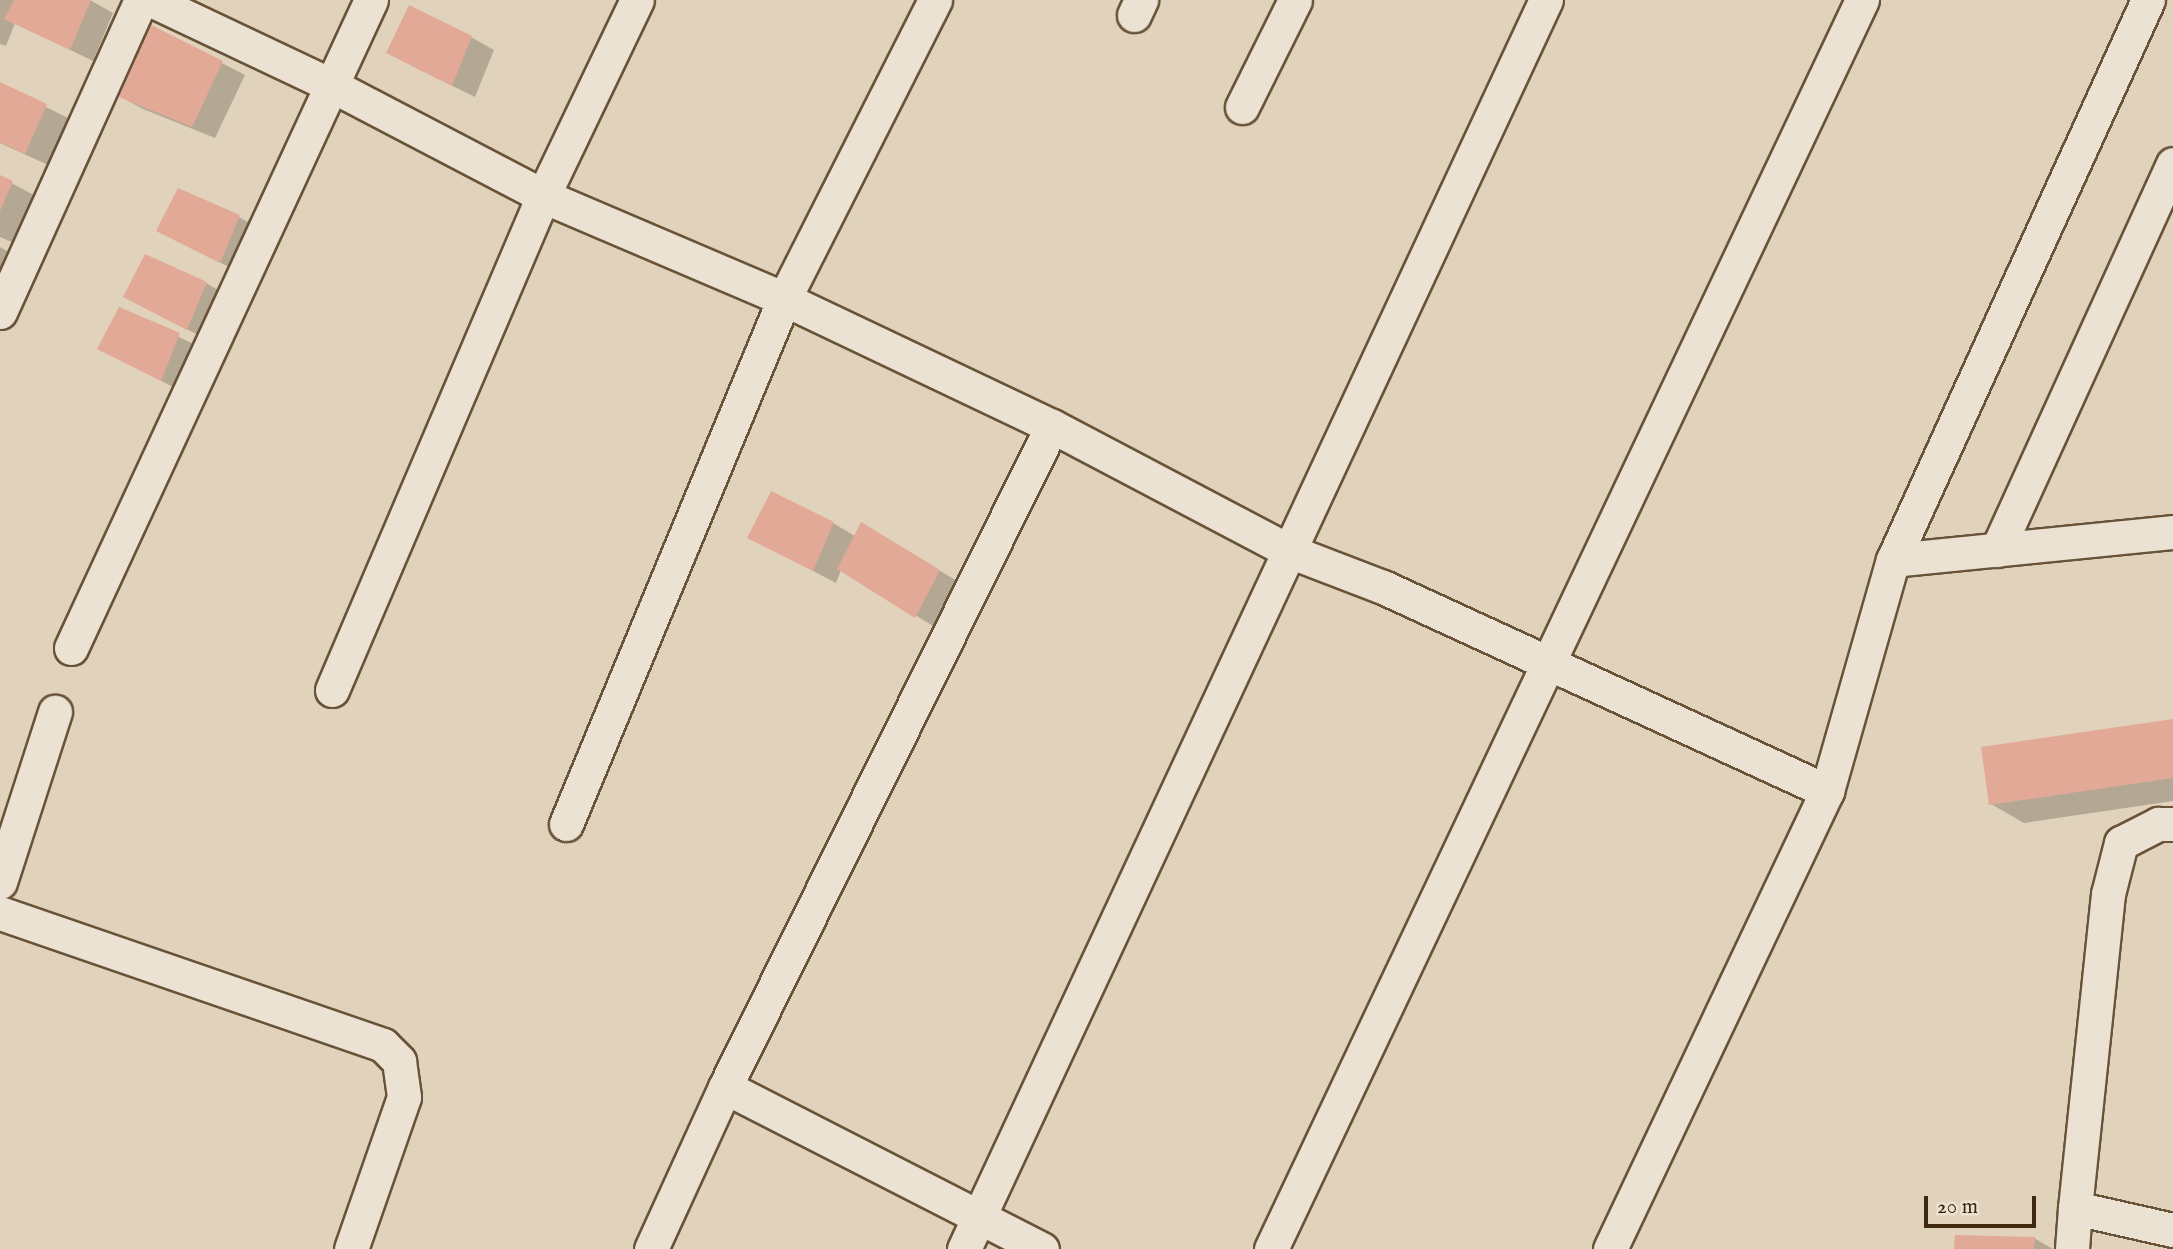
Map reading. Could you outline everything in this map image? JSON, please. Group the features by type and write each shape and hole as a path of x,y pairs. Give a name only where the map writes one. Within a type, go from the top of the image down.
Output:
{"street":[{"path":"0,312 141,0"},
{"path":"151,0 331,85 543,196 784,299 1052,426 1289,551 1383,587 1827,791"},
{"path":"71,648 371,0"},
{"path":"332,690 543,196 636,0"},
{"path":"566,824 784,299 935,0"},
{"path":"1242,107 1295,0"},
{"path":"964,1249 1546,0"},
{"path":"1271,1249 1862,0"},
{"path":"1610,1249 1827,791 1893,560 2148,0"},
{"path":"1997,550 2173,164"},
{"path":"651,1249 725,1087 1052,426"},
{"path":"1893,560 2173,532"},
{"path":"0,882 55,712"},
{"path":"2073,1249 2108,894 2121,843 2158,824 2173,824"},
{"path":"0,914 383,1045 399,1061 404,1097 351,1249"},
{"path":"725,1087 1042,1249"},
{"path":"2075,1208 2173,1230"}],"building":[{"path":"14,0 91,0 70,50 4,19"},
{"path":"409,5 472,36 452,86 386,53"},
{"path":"151,25 223,61 192,127 119,97"},
{"path":"0,82 47,104 25,154 0,142"},
{"path":"0,175 13,181 0,211"},
{"path":"178,188 240,215 220,263 156,231"},
{"path":"145,254 207,282 187,330 123,297"},
{"path":"119,307 180,333 161,381 97,349"},
{"path":"771,491 834,522 813,571 747,538"},
{"path":"861,522 940,570 915,618 837,569"},
{"path":"2173,719 2173,778 1989,805 1981,747"},
{"path":"1955,1235 2035,1237 2034,1249 1954,1249"}]}
